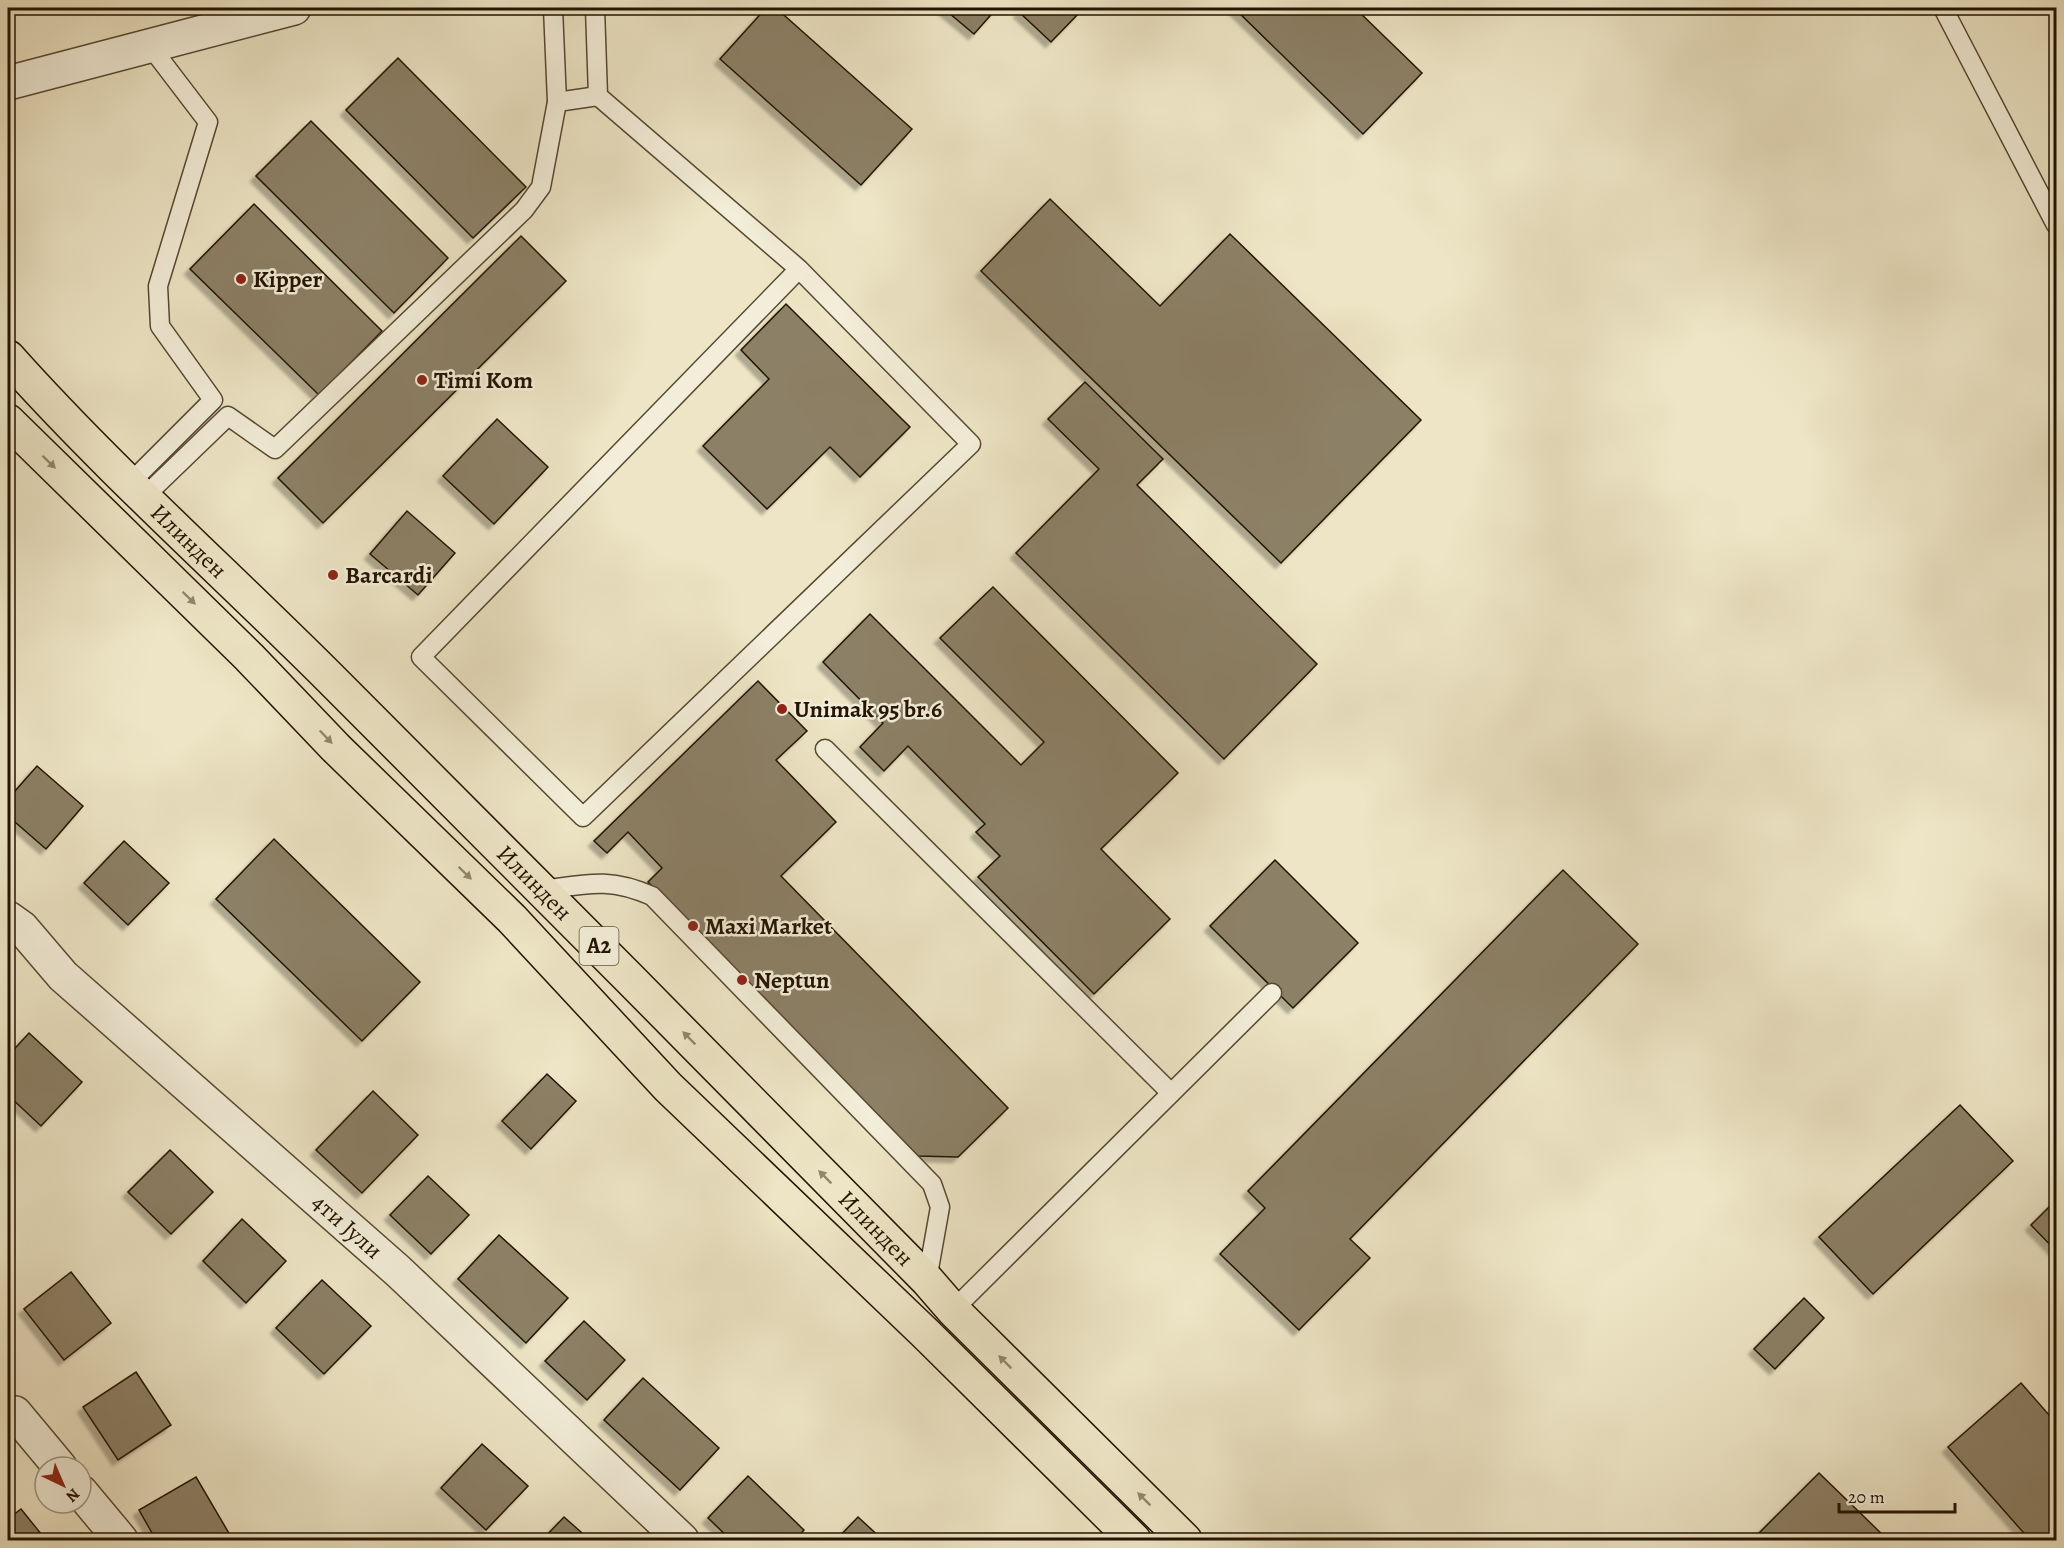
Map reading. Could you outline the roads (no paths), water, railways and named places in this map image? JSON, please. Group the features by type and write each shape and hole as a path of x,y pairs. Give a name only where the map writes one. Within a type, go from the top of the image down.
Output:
{"main road":[{"name":"Илинден","path":"8,357 137,491 543,890 927,1280 953,1310 1185,1540"},
{"name":"Илинден","path":"8,421 249,657 336,748 512,919 668,1087 926,1334 1134,1540"}],"street":[{"path":"8,83 294,8"},
{"name":"4ти Јули","path":"8,918 22,928 63,976 398,1271 682,1540"},
{"path":"15,1413 50,1455"},
{"path":"93,1506 121,1540"}],"lane":[{"path":"150,46 208,122 158,286 160,326 213,400 228,416 275,449 524,210 542,187 557,102 554,8"},
{"path":"595,8 598,96 799,269 971,444 583,818 421,657 799,269"},
{"path":"1943,8 2056,225"},
{"path":"557,102 598,96"},
{"path":"137,491 213,400"},
{"path":"137,491 228,416"},
{"path":"825,748 1172,1093"},
{"path":"543,890 608,882 628,885 652,896 932,1184 940,1207 927,1280"},
{"path":"953,1310 1272,993"}],"place":[{"name":"Kipper","path":"241,279"},
{"name":"Timi Kom","path":"422,380"},
{"name":"Barcardi","path":"333,575"},
{"name":"Unimak 95 br.6","path":"782,709"},
{"name":"Maxi Market","path":"693,926"},
{"name":"Neptun","path":"742,980"}]}
